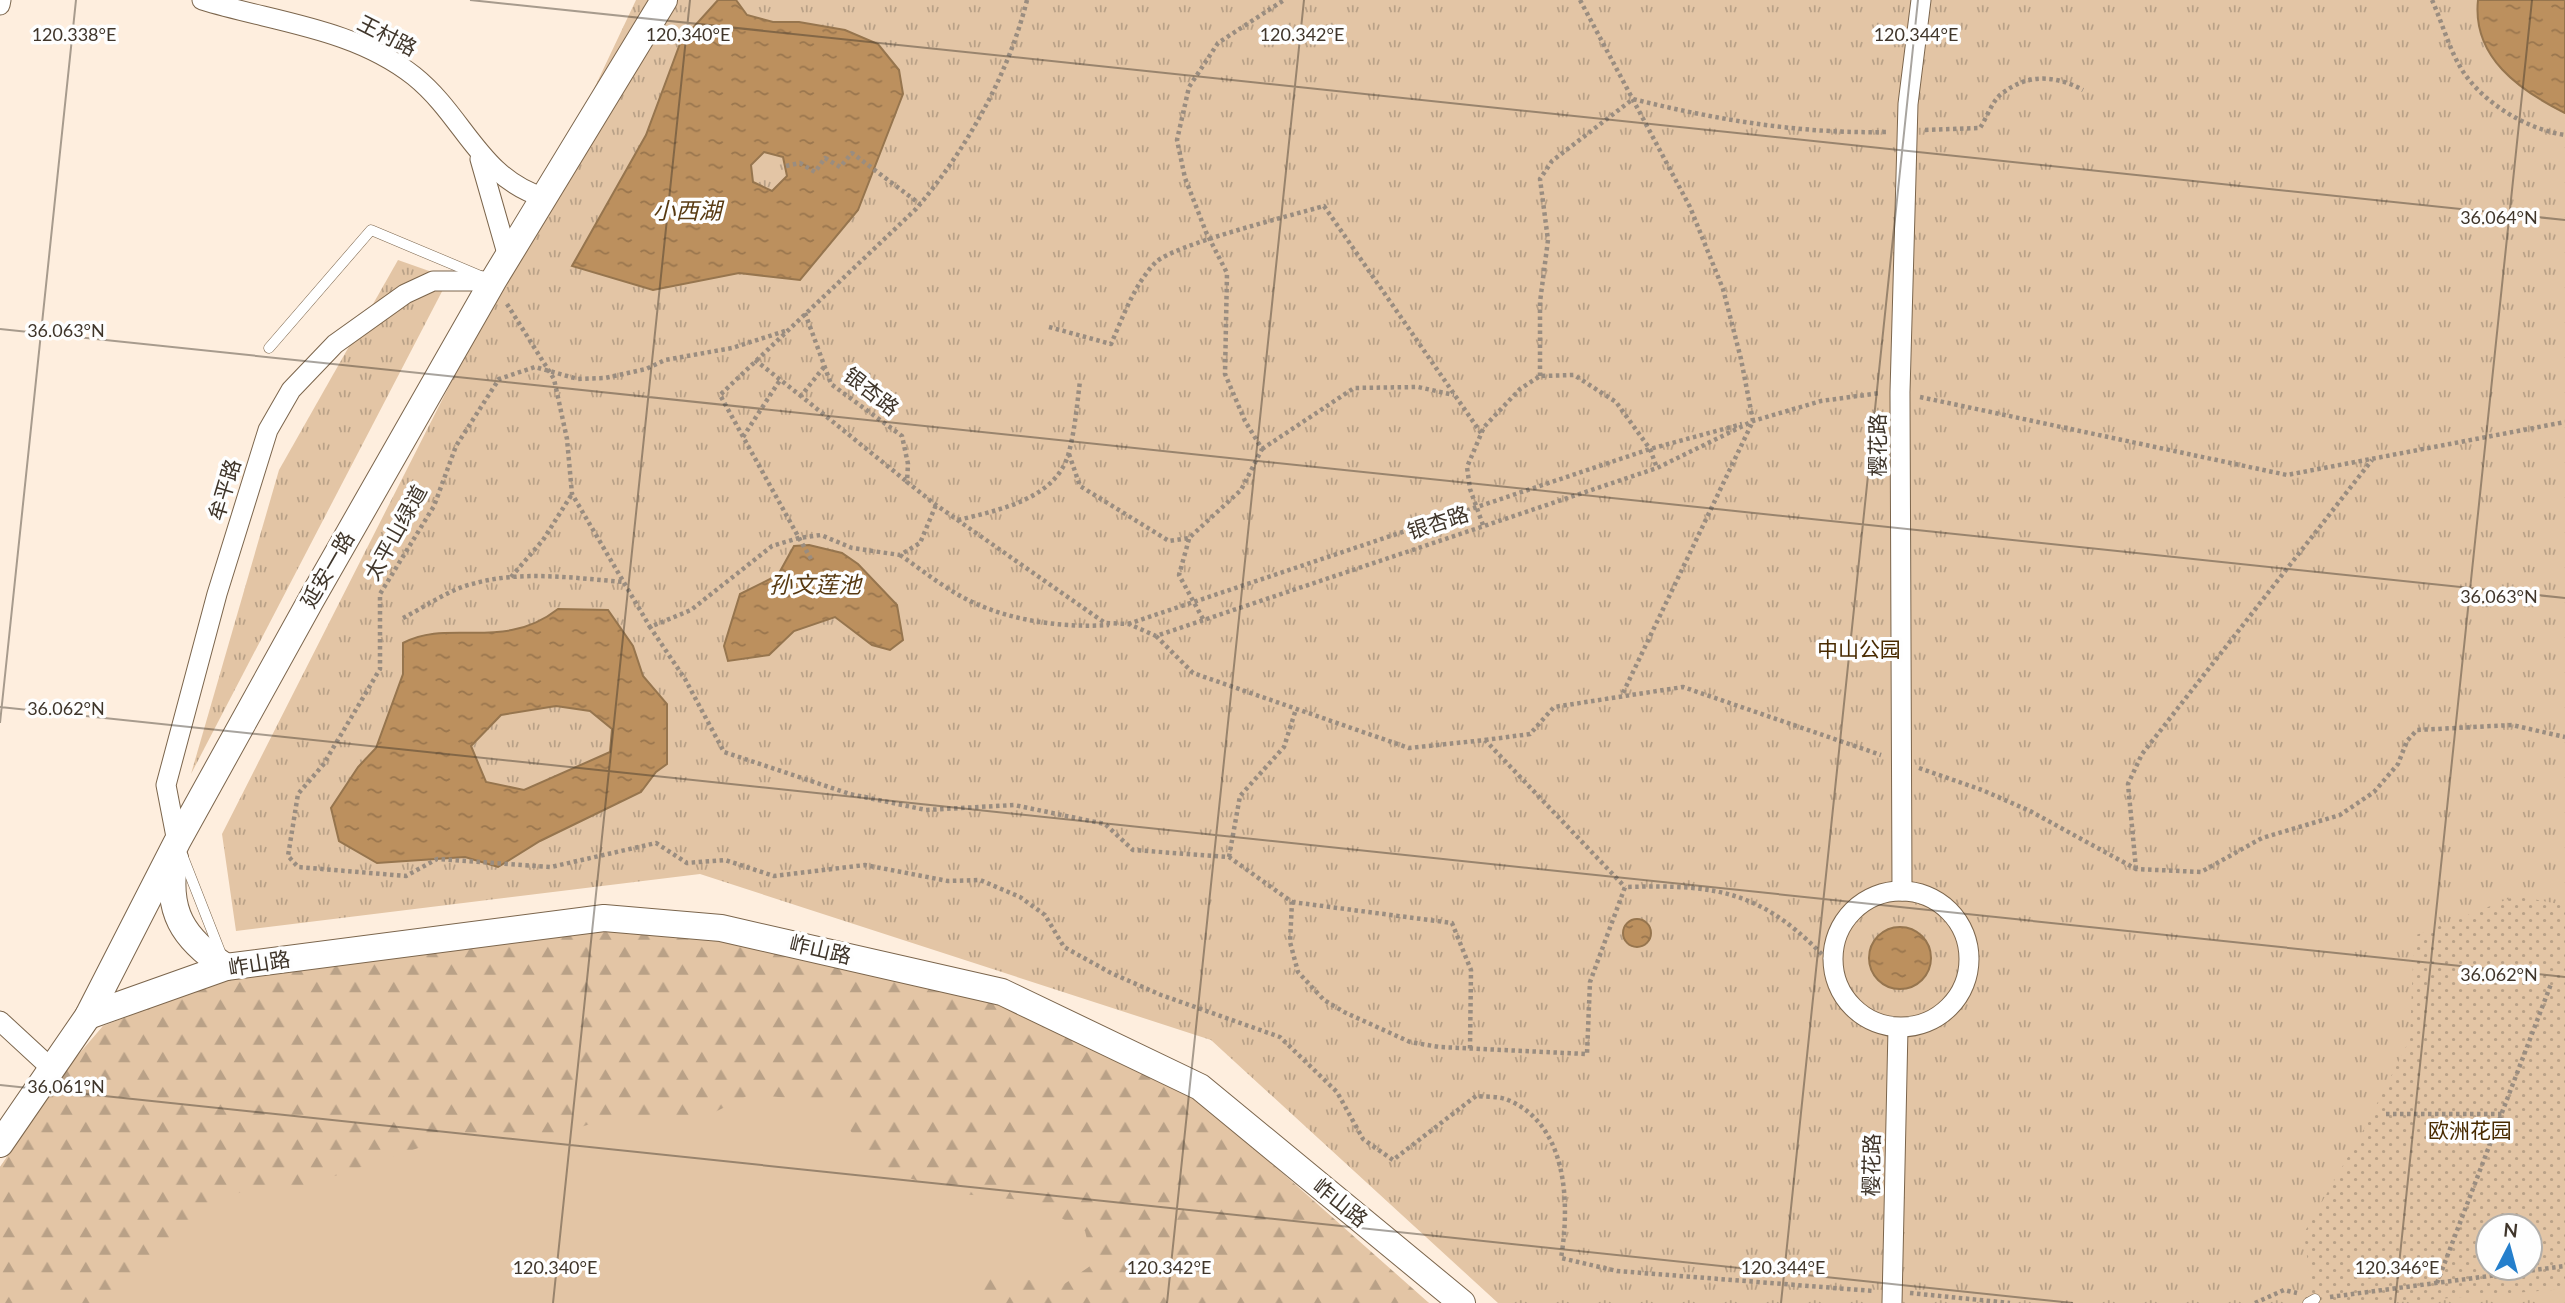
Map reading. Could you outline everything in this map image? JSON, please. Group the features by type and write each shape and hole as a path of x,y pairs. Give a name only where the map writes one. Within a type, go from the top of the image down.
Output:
{"street":[{"name":"王村路","path":"202,0 314,28 369,49 412,75 434,94 458,121 478,151 511,185 545,198"},
{"name":"延安一路","path":"0,1144 88,1016 177,842 493,281 664,0"},
{"name":"樱花路","path":"1902,891 1900,392 1907,131 1921,0"},
{"name":"王村路","path":"478,151 508,257"},
{"name":"牟平路","path":"177,842 166,785 216,594 268,430 291,390 335,344 405,294 433,281 493,281"},
{"path":"177,842 170,885 178,920 202,952 226,967"},
{"path":"1902,891 1924,895 1950,913 1966,940 1969,962 1965,983 1955,1002 1939,1016 1919,1025 1898,1028 1875,1023 1854,1010 1840,991 1832,965 1833,945 1842,923 1858,906 1879,895 1902,891"},
{"name":"岞山路","path":"88,1016 226,967 604,918 721,928 1002,992 1200,1087 1462,1303"},
{"path":"0,1021 52,1069"},
{"name":"樱花路","path":"1892,1297 1898,1028"}],"lane":[{"path":"269,348 371,230 493,281"}],"path":[{"path":"811,559 720,395 920,204 944,176 988,100 1017,37 1027,0"},
{"path":"1262,449 1245,421 1225,374 1227,273 1185,178 1177,140 1189,87 1218,43 1282,0"},
{"path":"1580,0 1690,207 1723,289 1753,421 1622,695"},
{"path":"2432,0 2462,69 2485,97 2549,133 2565,135"},
{"path":"1633,99 1708,118 1832,133 1980,128 1999,96 2032,78 2062,78 2083,90"},
{"path":"1540,376 1540,302 1548,240 1539,179 1552,161 1633,99"},
{"path":"786,166 800,163 815,172 825,158 840,167 852,153 920,204"},
{"path":"1049,327 1111,344 1132,298 1156,261 1210,239 1324,205 1481,433"},
{"path":"493,281 554,379 566,439 572,494 650,627 685,679 724,752 849,794 926,810 1014,805 1105,824 1133,850 1229,857 1292,902 1452,923 1471,971 1470,1049"},
{"name":"银杏路","path":"804,313 831,384 902,436 908,464 906,482"},
{"path":"549,371 578,379 605,378 646,369 664,360 732,348 785,331"},
{"path":"755,360 936,505 1105,623 1129,624 1156,636 1193,673 1409,748 1530,734 1554,707 1683,687 1982,790 2018,806 2136,869 2201,872 2263,838 2340,815 2374,792 2398,764 2407,741 2417,730 2512,725 2565,737"},
{"name":"太平山绿道","path":"298,867 288,856 298,793 323,765 380,669 380,594 434,506 456,446 499,379 533,367 549,371"},
{"path":"801,396 824,367"},
{"path":"1483,525 1467,467 1481,433 1520,389 1540,376 1574,375 1616,402 1650,449 1657,468"},
{"path":"743,437 780,380"},
{"path":"957,520 1009,508 1055,481 1069,454 1080,382"},
{"path":"1203,619 1179,575 1189,538 1241,490 1262,449 1354,388 1418,387 1454,395"},
{"name":"银杏路","path":"1129,624 1650,449 1821,401 1900,392 2287,475 2565,422"},
{"name":"银杏路","path":"1156,636 1657,468 1753,421"},
{"path":"1069,454 1080,486 1169,541 1189,538"},
{"path":"2136,869 2128,784 2141,754 2372,459"},
{"path":"511,577 543,540 572,494"},
{"path":"900,555 920,543 936,505"},
{"path":"650,627 691,610 772,546 821,535 852,548 900,555 967,600 1001,612 1072,628 1129,624"},
{"path":"403,618 470,584 511,577 561,577 624,582"},
{"path":"1229,857 1240,796 1284,747 1296,709"},
{"path":"1485,740 1625,887 1681,885 1732,894 1764,906 1815,946 1832,965"},
{"path":"1292,902 1290,942 1298,972 1324,1000 1410,1042 1470,1049 1587,1054 1590,982 1625,887"},
{"path":"2437,1283 2551,985"},
{"path":"2386,1114 2501,1114"},
{"path":"1565,1234 1561,1258 1617,1271 1892,1297 2010,1303"},
{"path":"2255,1303 2284,1290 2311,1301 2565,1266"}],"green space":[{"name":"中山公园","path":"636,0 2565,0 2565,1303 1498,1303 1211,1040 700,874 236,931 222,834 513,260"},
{"path":"398,260 449,278 191,774 279,470"},
{"name":"欧洲花园","path":"2516,896 2565,905 2565,1289 2387,1303 2291,1303 2311,1287 2304,1233 2364,1129 2410,1039 2414,936"},
{"path":"606,928 1429,1303 0,1303 0,1167 103,1026"},
{"path":"606,928 730,938 999,1002 1192,1093 1429,1303 993,1303 981,1292 994,1272 1060,1287 1093,1264 1085,1231 1030,1201 963,1194 878,1169 847,1126 842,1104 751,1094 709,1115 609,1118 556,1135 457,1135 305,1186 243,1191 209,1207 171,1249 107,1303 55,1303 48,1277 19,1303 0,1303 0,1167 65,1070 103,1026 234,975"}],"water":[{"name":"小西湖","path":"718,0 736,0 747,15 773,22 799,22 845,30 878,44 899,70 903,94 858,210 800,280 739,273 653,290 572,266 646,135 681,41","holes":["764,152 783,157 787,176 772,191 753,182 751,165"]},
{"path":"2478,0 2565,0 2565,113 2531,94 2502,69 2491,55 2478,20"},
{"name":"孙文莲池","path":"809,545 842,553 858,564 897,605 903,640 890,650 872,645 835,617 794,631 769,655 728,661 724,646 740,594 778,575 794,546"},
{"path":"558,609 608,610 633,646 643,676 667,704 667,764 656,772 641,792 540,841 498,867 465,857 377,863 339,841 331,808 358,767 376,748 403,674 403,643 439,633 497,632 537,622","holes":["556,706 590,711 612,729 610,752 524,790 486,782 471,746 501,715"]},
{"path":"1637,919 1647,923 1651,933 1647,943 1637,947 1627,943 1623,933 1627,923"},
{"path":"1894,927 1906,927 1922,936 1929,946 1929,970 1922,980 1906,989 1894,989 1883,984 1874,975 1869,964 1869,952 1874,941 1883,932"}]}
